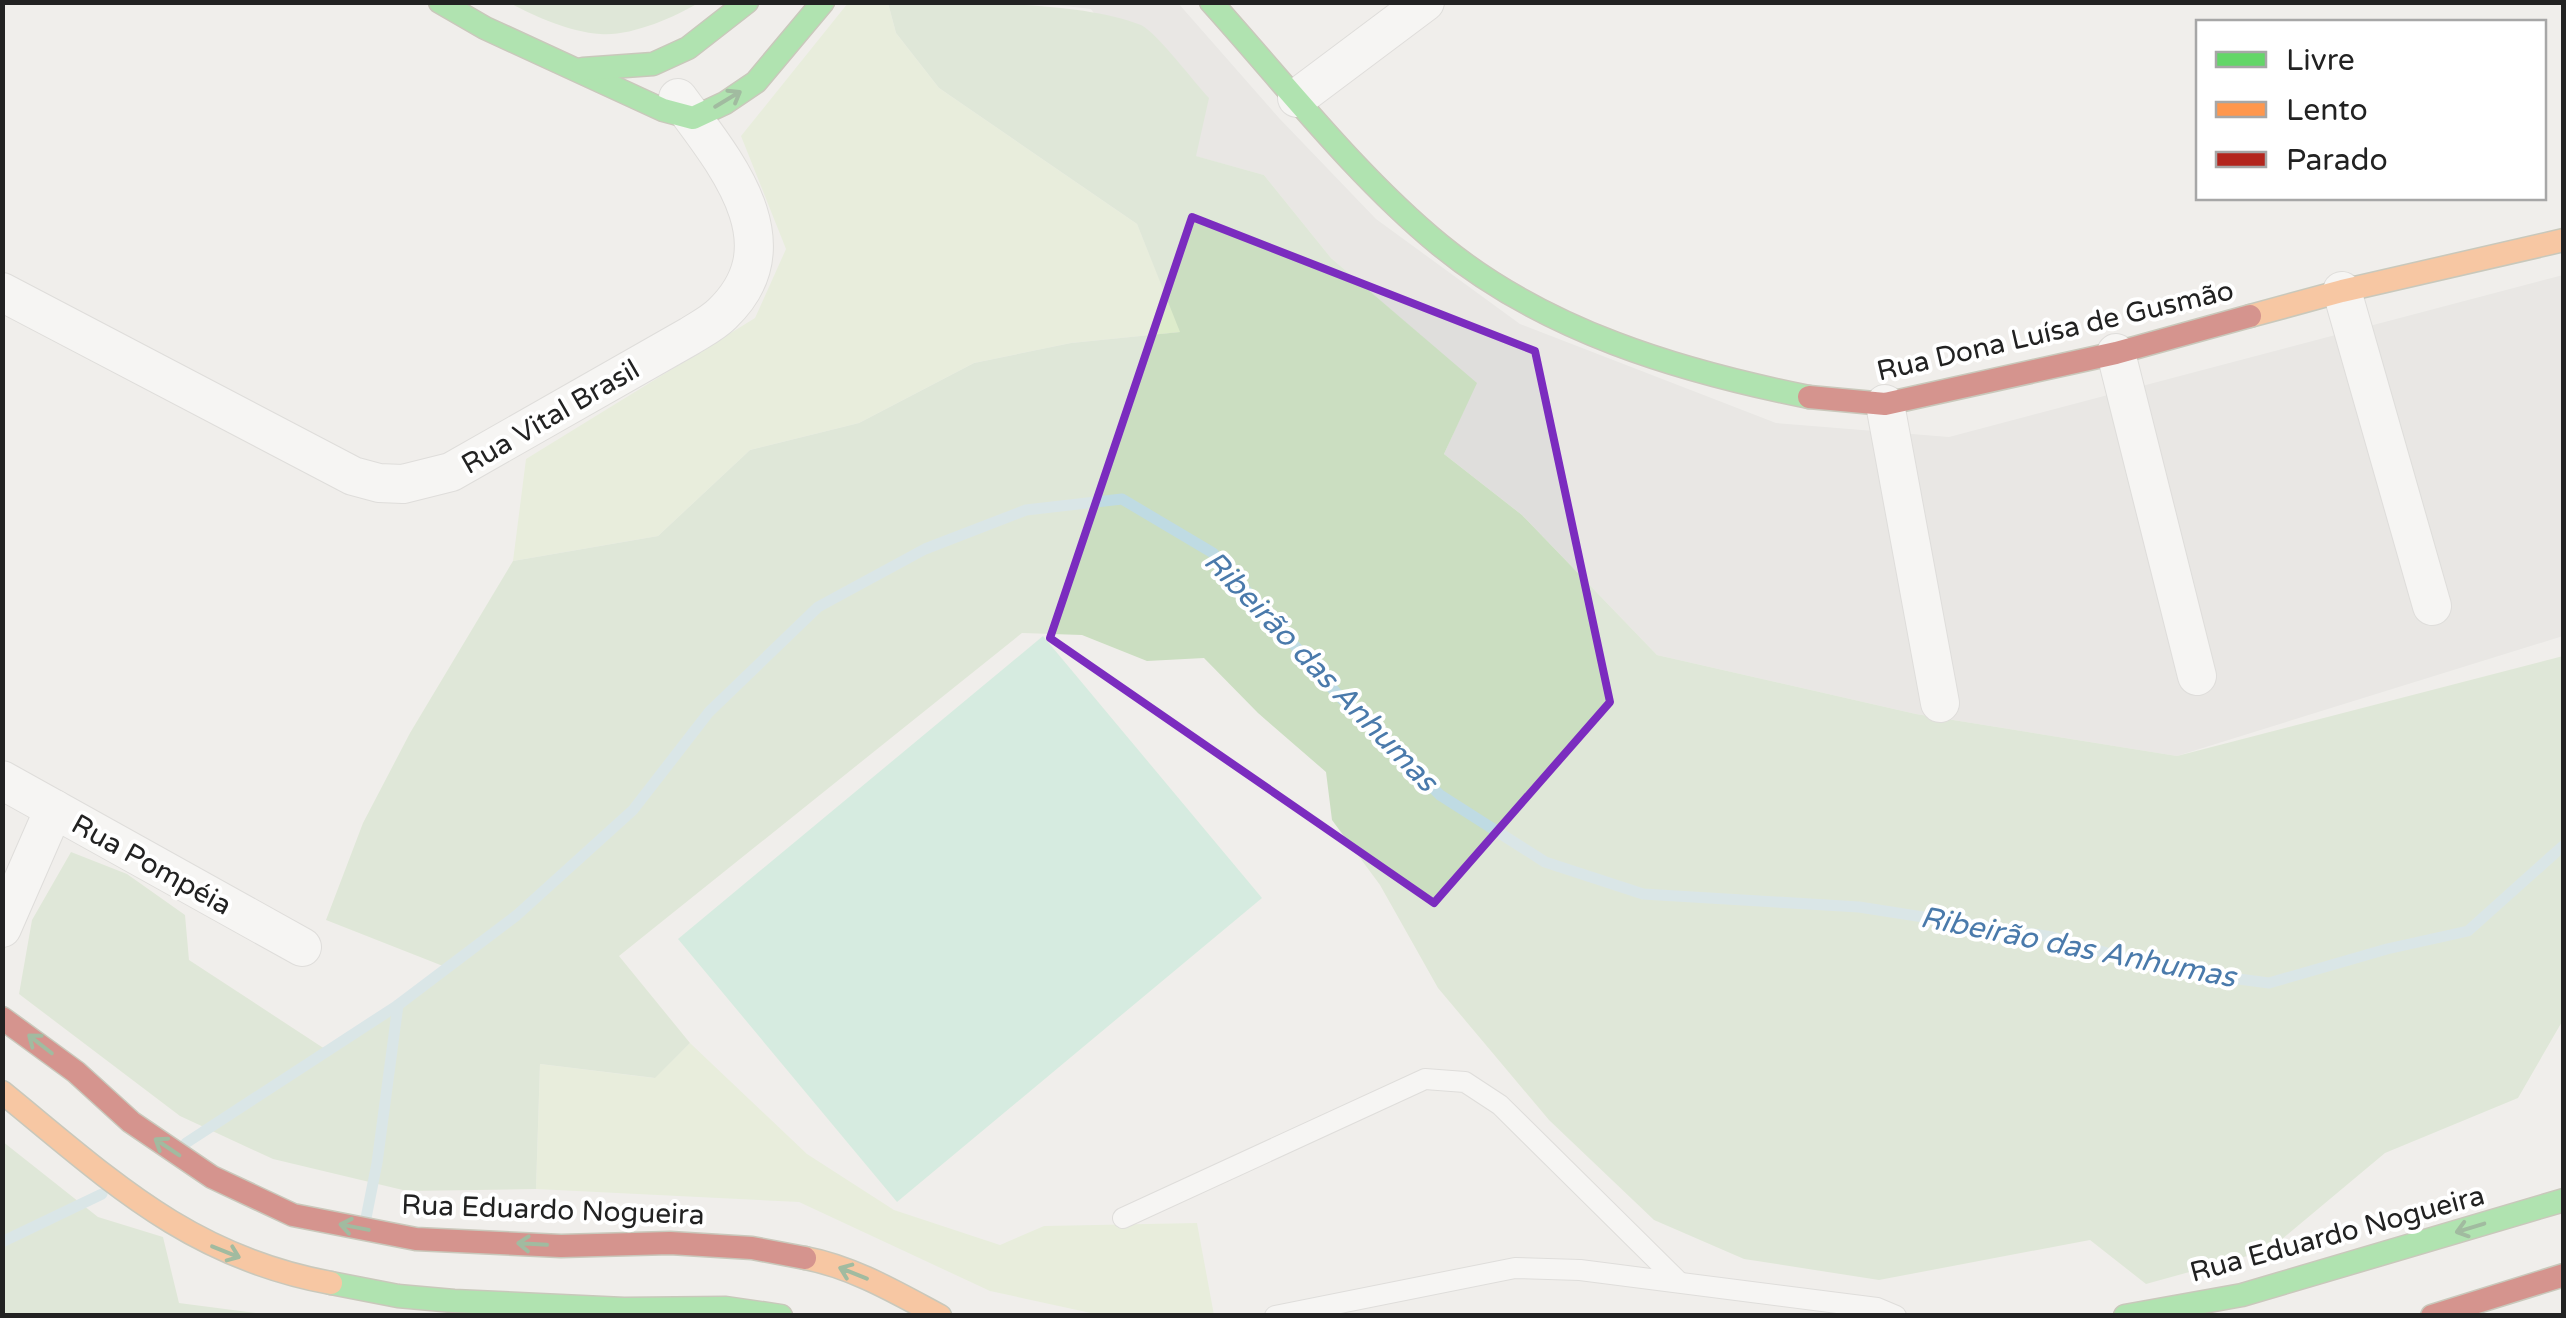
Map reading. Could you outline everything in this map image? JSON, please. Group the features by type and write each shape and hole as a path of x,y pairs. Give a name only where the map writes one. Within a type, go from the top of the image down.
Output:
{"main road":[{"path":"440,2 485,28 663,110 693,118 756,82 823,2"},
{"path":"576,69 653,64 688,48 747,2"},
{"name":"Rua Dona Luísa de Gusmão","path":"1212,2 1379,190 1443,248 1515,296 1565,323 1715,378 1828,401 1885,404 2116,353 2342,291 2564,240"},
{"name":"Rua Eduardo Nogueira","path":"2,1018 76,1072 131,1122 212,1177 292,1215 416,1239 561,1246 670,1243 752,1248 822,1261 877,1283 940,1316"},
{"path":"7,1096 141,1205 212,1247 285,1275 398,1296 624,1309 726,1308 781,1316"},
{"name":"Rua Eduardo Nogueira","path":"2125,1316 2242,1295 2564,1200"},
{"path":"2432,1316 2564,1275"}],"street":[{"path":"1297,98 1425,2"},
{"name":"Rua Vital Brasil","path":"2,292 353,476 403,484 451,472 690,336 721,315 745,286 756,256 744,197 653,64"},
{"path":"2342,291 2432,606"},
{"path":"2116,353 2197,676"},
{"path":"1885,404 1940,703"},
{"name":"Rua Pompéia","path":"2,780 302,947"},
{"path":"2,928 54,808"}],"lane":[{"path":"1123,1218 1425,1078 1465,1082 1500,1105 1678,1282"},
{"path":"1275,1316 1514,1268 1580,1270 1678,1282 1877,1308 1896,1316"}],"highlighted area":[{"path":"1192,217 1535,351 1610,702 1434,903 1050,638"}],"shaded area":[{"path":"1040,3 1178,3 1279,118 1376,219 1520,324 1776,423 1949,437 2563,275 2563,636 2177,756 1916,714 1657,655 1522,515 1444,454 1476,383 1331,258 1264,175 1195,156 1091,9"}],"green space":[{"path":"510,3 698,3 650,25 611,34 565,27"},
{"path":"848,3 888,3 896,33 939,88 1137,224 1181,332 1071,343 974,363 859,423 750,450 658,536 513,561 526,459 755,318 786,249 741,136"},
{"path":"888,3 1052,7 1114,17 1148,30 1209,98 1196,156 1264,175 1331,258 1477,383 1444,454 1522,515 1657,655 1916,714 2177,756 2563,656 2563,1020 2518,1098 2385,1153 2269,1250 2146,1284 2090,1240 1879,1280 1744,1259 1654,1220 1549,1120 1438,988 1380,885 1332,820 1326,772 1258,713 1204,658 1147,661 1082,635 1022,633 619,956 690,1043 655,1078 540,1064 536,1189 407,1191 273,1159 180,1116 19,994 32,920 71,852 127,874 185,915 189,960 328,1051 448,968 326,920 363,823 410,733 513,561 658,536 750,450 859,423 974,363 1071,343 1180,332 1137,224 939,88 896,33"},
{"path":"1043,636 1262,898 897,1202 678,939"},
{"path":"690,1043 807,1154 894,1210 1000,1245 1044,1226 1197,1223 1214,1315 1100,1315 990,1291 799,1202 536,1189 540,1064 654,1078"},
{"path":"2,1141 98,1217 163,1237 179,1303 272,1315 3,1315"}],"waterway":[{"name":"Ribeirão das Anhumas","path":"366,1218 398,1005 517,915 633,810 709,712 818,607 925,549 1026,510 1122,499 1213,553 1339,696 1440,795 1545,862 1643,894 1859,907 2052,937 2162,969 2269,983 2387,949 2468,931 2564,845"},
{"path":"186,1143 398,1005"},
{"path":"2,1242 102,1194"}],"traffic: fast":[{"path":"440,2 485,28 663,110 693,118 756,82 823,2"},
{"path":"583,69 653,64 688,48 747,2"},
{"path":"1211,2 1379,189 1440,245 1481,275 1524,301 1615,344 1711,374 1809,397"},
{"path":"2125,1316 2242,1295 2564,1200"},
{"path":"331,1283 398,1296 454,1301 624,1309 726,1308 781,1316"}],"traffic: slow":[{"path":"2250,316 2564,240"},
{"path":"2,1092 116,1184 193,1234 235,1255 331,1283"},
{"path":"805,1258 857,1274 940,1316"}],"traffic: jam":[{"path":"1809,397 1885,404 2116,353 2250,316"},
{"path":"2,1018 76,1072 131,1122 212,1177 293,1215 416,1239 561,1246 670,1243 752,1248 805,1258"},
{"path":"2432,1316 2564,1275"}]}
